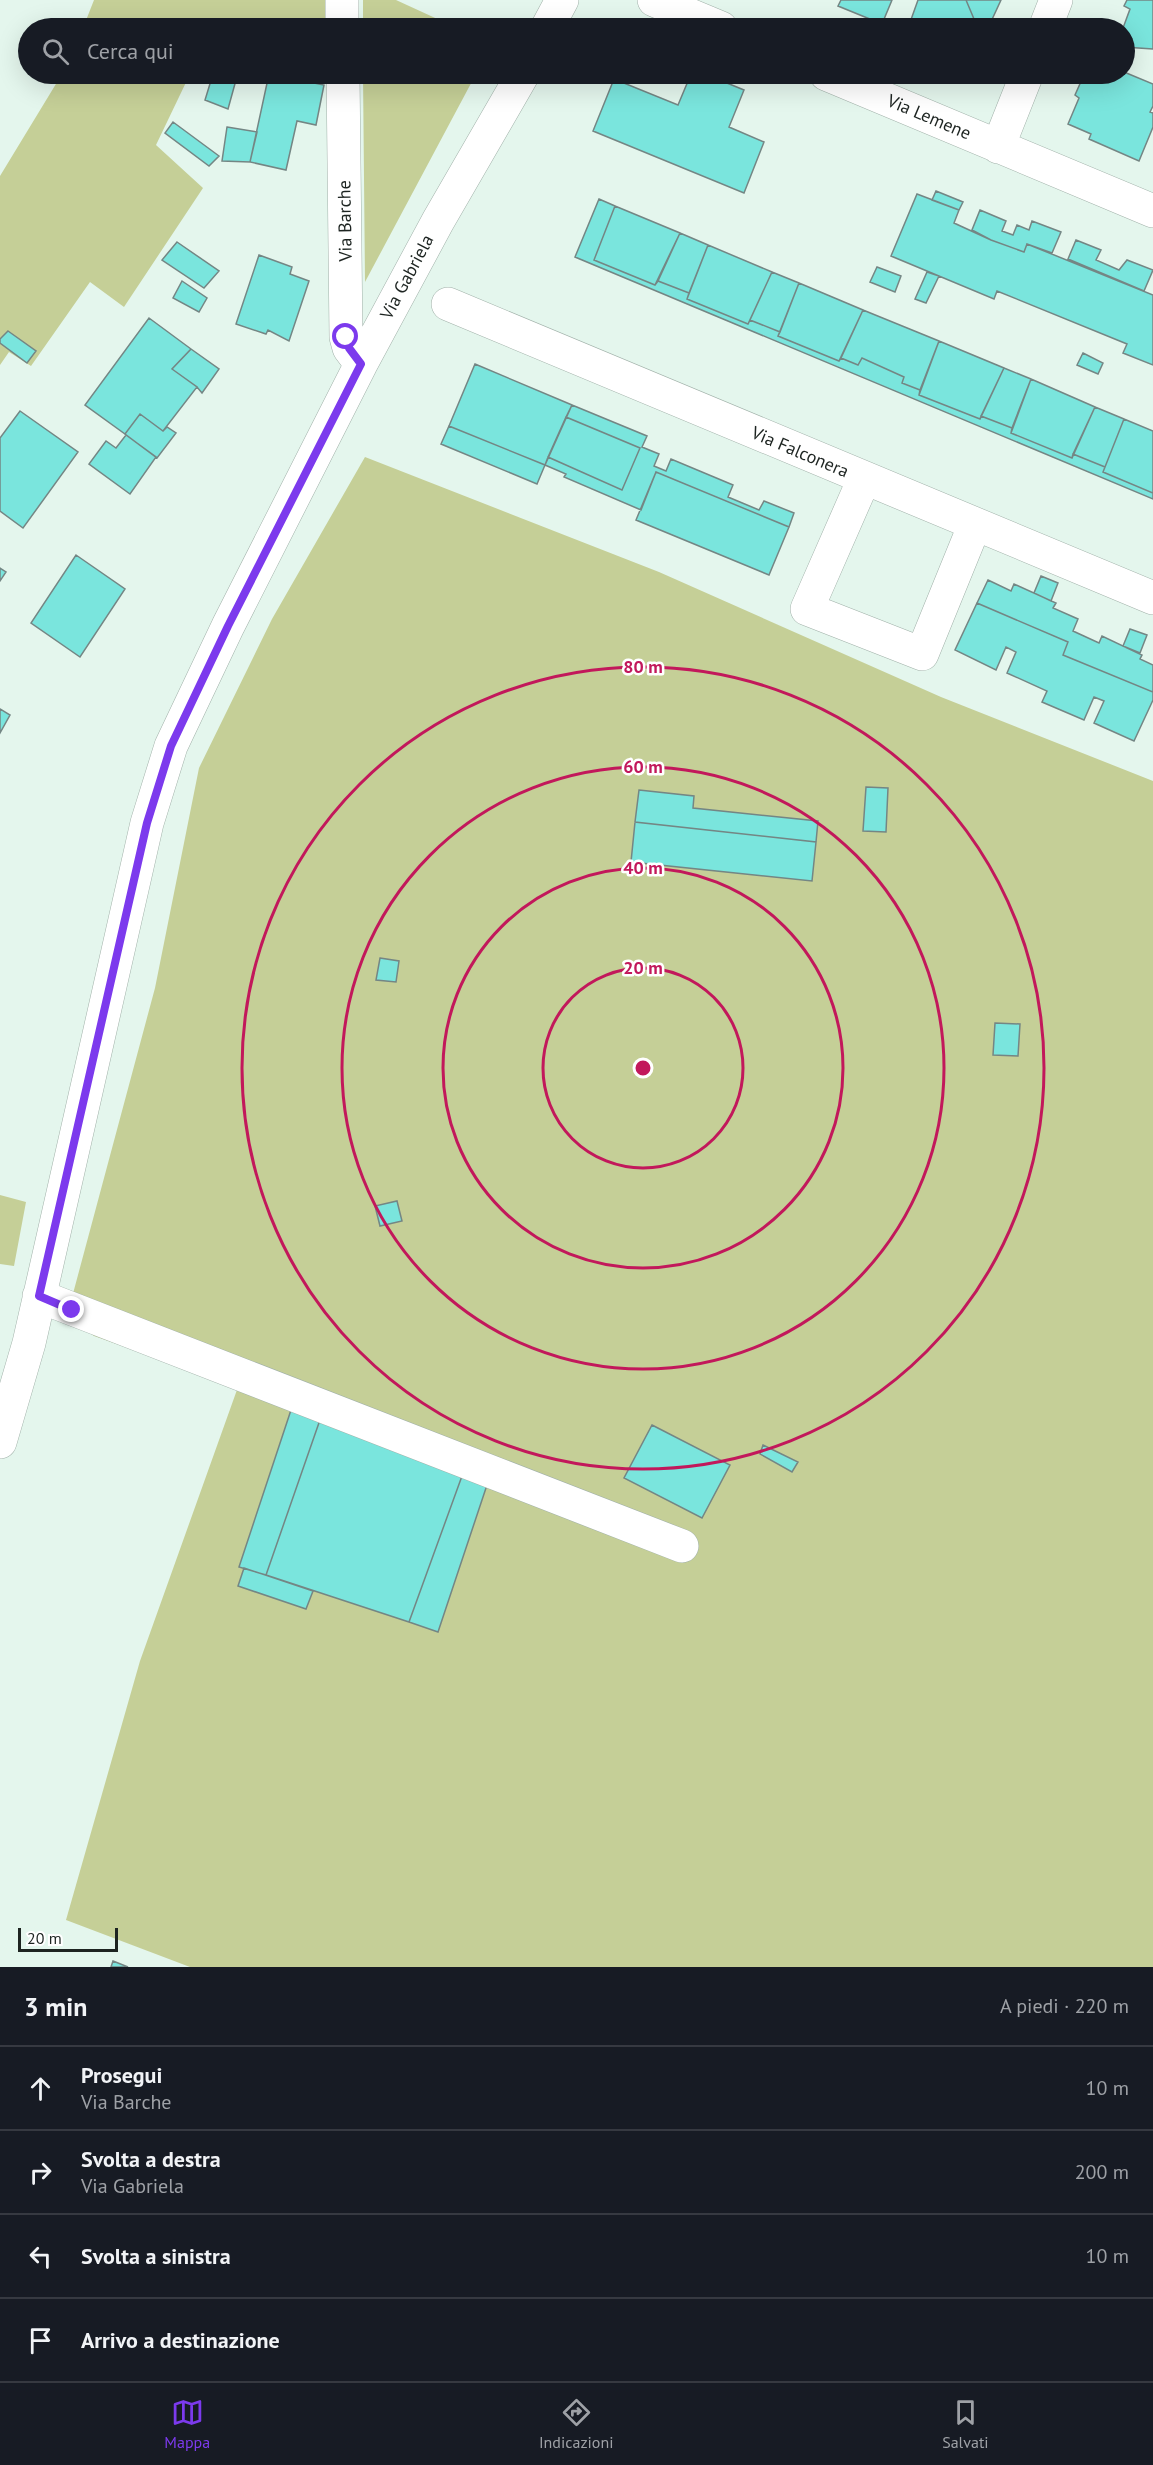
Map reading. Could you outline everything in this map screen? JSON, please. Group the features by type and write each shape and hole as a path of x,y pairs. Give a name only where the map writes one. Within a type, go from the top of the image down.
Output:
{"street":[{"path":"342,0 342,18"},
{"path":"552,18 562,0"},
{"path":"654,0 697,18"},
{"path":"1049,18 1056,0"},
{"name":"Via Barche","path":"343,84 346,337 349,348 361,364"},
{"name":"Via Gabriela","path":"0,1442 29,1343 147,823 171,746 228,626 361,364 516,84"},
{"name":"Via Lemene","path":"850,84 1153,211"},
{"path":"998,147 1023,84"},
{"name":"Via Falconera","path":"448,304 1153,598"},
{"path":"864,478 807,609 922,654 975,524"},
{"path":"39,1296 682,1546"}],"green space":[{"path":"94,0 325,0 325,18 87,18"},
{"path":"363,0 396,0 435,18 363,18"},
{"path":"56,84 185,84 156,145 203,188 124,307 90,282 31,366 9,352 0,365 0,176"},
{"path":"363,84 471,84 365,282"},
{"path":"365,457 659,572 941,697 1153,781 1153,1967 190,1967 66,1920 140,1661 238,1387 94,1336 67,1316 155,988 199,768 272,619"},
{"path":"0,1195 26,1202 14,1266 0,1264"}],"building":[{"path":"841,0 892,0 884,18 867,18 838,6"},
{"path":"918,0 966,0 974,18 912,18"},
{"path":"966,0 1001,0 993,18 974,18"},
{"path":"1127,0 1153,0 1153,49 1135,48 1135,18 1127,18 1130,9 1124,6"},
{"path":"1135,77 1153,84 1153,106 1150,112 1153,113 1153,127 1139,161 1089,139 1091,134 1068,124 1079,98 1075,95 1080,84 1135,84"},
{"path":"210,84 235,84 228,109 205,100"},
{"path":"267,84 324,85 316,125 297,121 286,170 250,162"},
{"path":"612,84 626,84 678,105 687,84 729,84 744,90 729,127 764,142 744,193 593,131"},
{"path":"173,122 219,156 209,166 165,133"},
{"path":"227,127 257,132 250,162 222,161"},
{"path":"936,191 963,202 959,210 932,200"},
{"path":"917,194 959,210 954,223 991,240 1024,252 1027,244 1153,295 1153,365 1123,353 1127,344 997,291 994,299 891,256"},
{"path":"599,199 615,206 594,260 655,285 658,281 689,293 687,299 748,324 750,320 780,332 778,336 839,361 841,358 858,365 862,358 904,377 902,383 920,390 919,395 980,419 981,416 1012,428 1011,433 1072,458 1073,454 1105,467 1103,472 1153,493 1153,499 575,257"},
{"path":"615,206 680,233 655,285 594,260"},
{"path":"980,210 1006,221 1002,231 1013,235 1017,225 1029,230 1032,221 1061,232 1052,253 1027,244 1024,252 991,240 972,230"},
{"path":"680,233 708,245 689,293 658,281"},
{"path":"1076,240 1101,250 1096,260 1119,270 1127,260 1153,270 1144,291 1068,259"},
{"path":"177,242 219,271 204,288 162,260"},
{"path":"708,245 772,272 748,324 687,299"},
{"path":"259,255 292,267 290,274 309,281 289,341 268,330 266,334 236,324"},
{"path":"877,267 901,276 895,292 870,282"},
{"path":"772,272 799,283 780,332 750,320"},
{"path":"927,272 939,276 926,303 915,299"},
{"path":"182,281 207,298 199,312 173,298"},
{"path":"799,283 863,310 839,361 778,336"},
{"path":"863,310 939,341 920,390 902,383 904,377 862,358 858,365 841,358"},
{"path":"149,318 191,349 172,369 197,387 163,431 140,414 125,434 85,405"},
{"path":"8,331 36,351 27,363 0,343 0,339"},
{"path":"939,341 1004,368 980,419 919,395"},
{"path":"191,349 219,369 202,393 172,369"},
{"path":"1083,353 1103,363 1098,374 1077,365"},
{"path":"475,364 572,405 545,465 449,426"},
{"path":"1004,368 1031,379 1012,428 981,416"},
{"path":"1031,379 1095,407 1072,458 1011,433"},
{"path":"572,405 647,436 642,447 659,454 654,466 666,471 671,459 733,485 728,497 759,510 764,501 794,513 789,527 656,472 641,510 564,477 566,474 545,465 548,457 622,490 640,448 566,417"},
{"path":"1095,407 1124,419 1105,467 1073,454"},
{"path":"20,411 78,452 23,528 0,511 0,438"},
{"path":"140,414 163,431 167,427 176,433 157,458 125,434"},
{"path":"566,417 640,448 622,490 548,457"},
{"path":"1124,419 1153,431 1153,493 1103,472"},
{"path":"449,426 545,465 537,484 441,444"},
{"path":"126,435 156,457 130,494 89,464 106,441 116,448"},
{"path":"656,472 789,527 769,575 636,520"},
{"path":"76,555 125,589 80,657 31,623"},
{"path":"0,568 6,572 0,581"},
{"path":"1041,576 1058,583 1051,601 1034,593"},
{"path":"988,580 1011,591 1014,584 1056,603 1053,608 1078,619 1073,631 1099,643 1102,636 1142,655 1140,659 1153,665 1153,692 1063,655 1068,642 977,603"},
{"path":"977,603 1068,642 1063,655 1153,692 1153,700 1134,741 1094,723 1104,701 1094,697 1084,720 1042,702 1047,691 1007,673 1016,652 1006,647 996,670 955,650"},
{"path":"1130,629 1147,635 1140,653 1123,646"},
{"path":"0,709 10,715 0,733"},
{"path":"866,787 888,788 886,832 863,831"},
{"path":"639,790 694,796 693,808 818,821 816,842 635,822"},
{"path":"635,822 816,842 812,881 631,862"},
{"path":"380,958 399,961 396,982 376,980"},
{"path":"995,1023 1020,1024 1018,1056 993,1055"},
{"path":"397,1201 402,1221 380,1226 375,1206"},
{"path":"292,1407 321,1417 266,1575 239,1567"},
{"path":"321,1417 466,1465 409,1622 266,1575"},
{"path":"652,1425 730,1465 702,1518 624,1478"},
{"path":"763,1445 798,1462 792,1472 760,1454"},
{"path":"466,1465 491,1473 438,1632 409,1622"},
{"path":"244,1568 313,1591 306,1609 238,1586"},
{"path":"113,1961 128,1967 111,1967"}],"route":[{"path":"72,1310 39,1296 147,823 171,746 228,626 361,364 349,348 346,337"}]}
